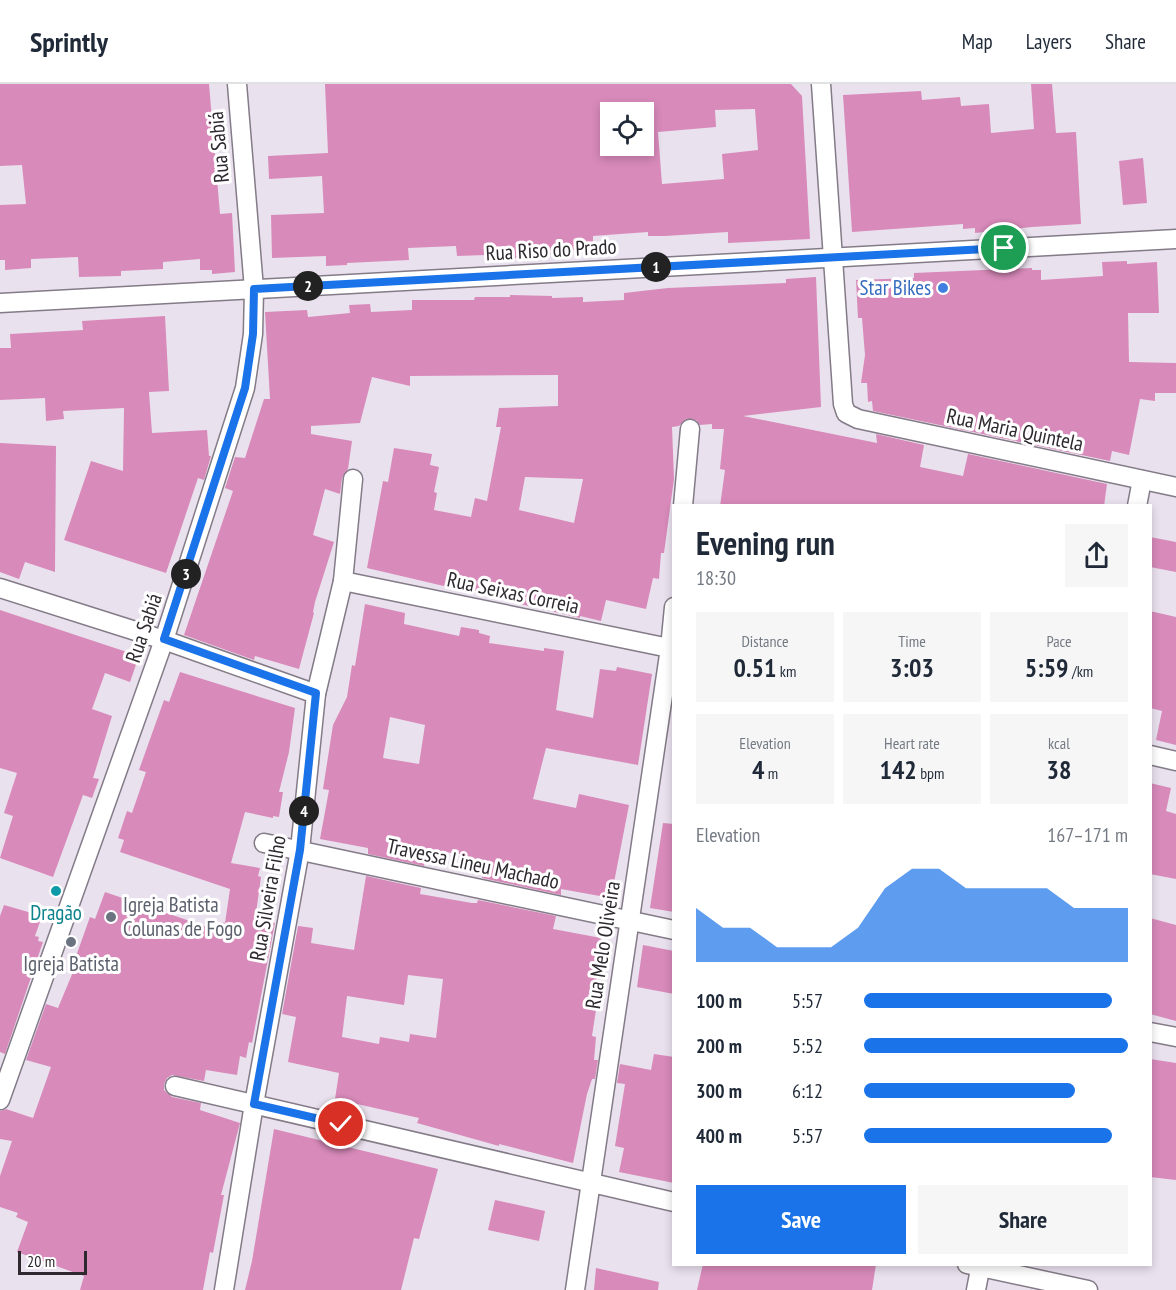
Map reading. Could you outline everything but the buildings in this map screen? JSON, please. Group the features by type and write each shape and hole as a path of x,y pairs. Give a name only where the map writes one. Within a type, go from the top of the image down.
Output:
{"street":[{"name":"Rua Sabiá","path":"0,1100 164,639 245,388 253,334 254,289 237,84"},
{"path":"821,84 832,257"},
{"name":"Rua Riso do Prado","path":"0,303 1176,239"},
{"name":"Rua Maria Quintela","path":"832,257 843,404 846,413 858,419 1176,487"},
{"path":"683,504 690,429"},
{"name":"Rua Silveira Filho","path":"224,1290 254,1104 300,850 316,693 343,581 353,478"},
{"path":"1137,504 1142,480"},
{"name":"Rua Seixas Correia","path":"343,581 672,648"},
{"path":"0,588 164,639 316,693"},
{"name":"Rua Melo Oliveira","path":"575,1290 672,648"},
{"path":"1152,755 1176,761"},
{"name":"Travessa Lineu Machado","path":"264,843 672,930"},
{"path":"1152,1032 1176,1037"},
{"path":"175,1086 672,1202"},
{"path":"976,1290 976,1266 1089,1290"}],"place":[{"name":"Star Bikes","path":"943,288"},
{"name":"Dragão","path":"56,891"},
{"name":"Igreja Batista Colunas de Fogo","path":"111,917"},
{"name":"Igreja Batista","path":"71,942"}],"route":[{"path":"341,1124 254,1104 300,850 316,693 164,639 245,388 253,334 254,289 1004,248"}]}
